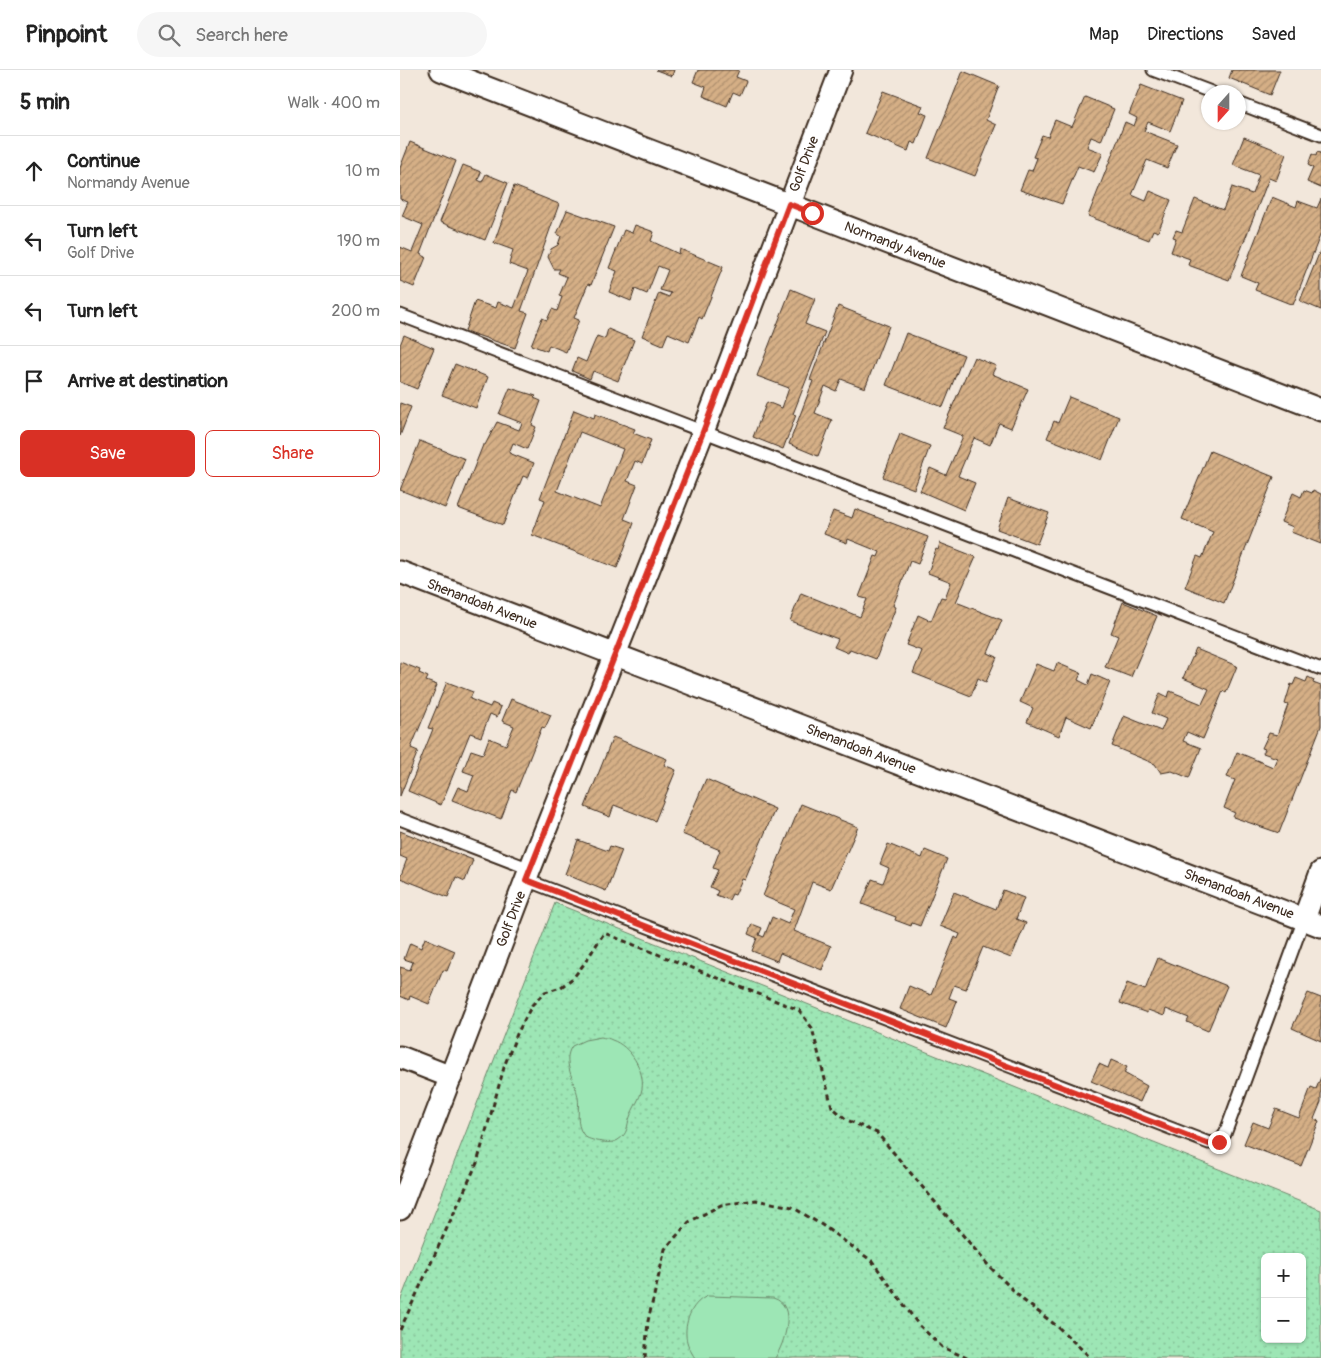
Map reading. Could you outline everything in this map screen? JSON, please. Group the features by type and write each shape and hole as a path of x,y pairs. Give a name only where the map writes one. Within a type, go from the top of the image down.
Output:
{"street":[{"name":"Normandy Avenue","path":"441,70 1321,410"},
{"name":"Golf Drive","path":"400,1209 528,875 703,432 840,70"},
{"name":"Shenandoah Avenue","path":"400,572 1312,922"},
{"path":"1312,922 1321,872"},
{"path":"400,1057 451,1077"}],"lane":[{"path":"1153,70 1201,88"},
{"path":"1246,106 1321,135"},
{"path":"400,315 1321,669"},
{"path":"400,819 528,875 1209,1144 1219,1142 1225,1134 1312,922"}],"path":[{"path":"400,1330 477,1163 505,1064 517,1034 532,1005 545,992 561,986 573,978 604,933 799,1010 812,1028 832,1107 847,1120 877,1133 988,1265 1023,1300 1058,1327 1091,1358"},
{"path":"645,1358 648,1321 665,1249 689,1222 721,1205 756,1200 792,1207 822,1225 872,1261 918,1324 942,1347 966,1358"}],"green space":[{"path":"555,903 1321,1210 1321,1358 400,1358 400,1302"},
{"path":"601,1037 619,1043 630,1053 639,1067 642,1082 641,1093 631,1114 626,1132 618,1140 610,1142 596,1141 584,1136 578,1121 578,1097 568,1065 569,1052 572,1046 585,1040"},
{"path":"708,1296 773,1298 781,1302 785,1308 787,1325 782,1344 775,1358 695,1358 687,1341 687,1323 694,1307 703,1298"}],"building":[{"path":"656,70 674,70 672,76"},
{"path":"698,70 739,70 736,77 746,81 740,95 733,92 727,106 703,96 706,87 693,82"},
{"path":"1232,70 1280,70 1270,95 1229,78"},
{"path":"963,71 999,86 986,120 996,125 975,176 928,158"},
{"path":"1141,85 1182,101 1170,131 1148,122 1144,131 1177,144 1167,168 1147,160 1132,195 1146,201 1150,191 1171,200 1158,232 1153,230 1149,240 1088,216 1125,122 1134,126 1137,118 1129,114"},
{"path":"883,91 923,106 920,112 927,115 916,144 911,142 908,151 865,133"},
{"path":"1085,97 1114,109 1101,141 1091,137 1087,147 1103,153 1094,172 1078,166 1062,204 1020,190 1028,170 1032,171 1037,158 1033,157 1042,135 1048,137 1055,120 1072,127"},
{"path":"1244,137 1286,154 1276,181 1269,178 1229,280 1188,265 1190,259 1171,252 1176,238 1173,237 1176,230 1182,232 1195,199 1223,210 1232,187 1252,194 1259,175 1233,165"},
{"path":"410,142 456,161 420,254 426,257 414,287 400,281 400,247 412,252 423,225 402,216 408,202 400,199 400,168"},
{"path":"1317,152 1321,153 1321,188 1307,182 1313,168 1308,165 1312,154 1316,156"},
{"path":"463,165 481,172 478,180 482,182 486,174 508,183 485,240 440,222"},
{"path":"514,186 559,204 521,311 528,313 515,348 465,331 475,301 496,308 498,302 514,308 528,271 509,264 513,250 494,243"},
{"path":"1272,197 1296,207 1298,201 1317,208 1321,199 1321,233 1293,305 1255,290 1258,283 1241,276"},
{"path":"567,210 614,227 591,285 588,284 574,318 579,320 566,352 549,345 547,351 531,345 542,318 547,320 552,309 557,311 562,297 559,296 567,277 558,273 560,269 554,269 548,257 551,249 558,245 561,236 557,234"},
{"path":"635,225 654,232 651,241 679,254 680,249 723,267 702,319 699,317 689,342 668,333 663,345 642,336 659,293 669,297 671,293 660,290 668,270 658,266 647,294 635,289 631,301 609,292 617,271 609,268 624,230 632,233"},
{"path":"1321,251 1321,310 1300,301"},
{"path":"791,289 815,299 805,324 825,332 793,414 796,415 783,449 753,437 767,402 782,408 789,388 757,376"},
{"path":"838,306 889,326 865,388 841,379 836,391 825,386 815,413 832,420 818,456 789,444 813,381 810,380"},
{"path":"608,329 634,340 618,381 593,371 590,379 572,371 577,358 586,362 597,336 605,339"},
{"path":"906,333 964,355 943,407 886,385"},
{"path":"404,335 434,348 417,389 400,382 400,345"},
{"path":"974,357 996,366 992,374 1028,389 1011,428 999,423 990,445 974,438 958,476 975,483 964,510 920,491 930,468 946,475 963,436 943,428"},
{"path":"455,364 488,377 476,408 442,395"},
{"path":"510,388 536,396 534,398 541,401 532,425 536,427 527,449 513,443 509,453 534,463 528,478 523,476 503,525 458,508 483,445 485,445 497,422 519,430 522,423 499,414"},
{"path":"1069,397 1119,417 1102,460 1047,438 1054,421 1058,423"},
{"path":"400,403 411,407 400,436"},
{"path":"574,410 594,418 595,414 635,429 633,433 651,440 642,464 635,461 627,481 637,485 624,519 634,523 617,568 532,535 545,500 540,498","holes":["580,432 623,449 600,508 557,491"]},
{"path":"900,434 930,446 914,489 883,477"},
{"path":"420,441 465,459 445,508 400,490"},
{"path":"1210,451 1274,477 1224,603 1185,587 1197,556 1202,558 1213,532 1182,519"},
{"path":"1304,490 1312,493 1313,490 1321,494 1321,544 1291,532 1293,527 1281,522 1293,493 1301,497"},
{"path":"1008,498 1049,513 1037,544 997,529"},
{"path":"855,509 928,537 918,564 910,561 893,606 896,607 876,659 850,649 848,653 834,647 838,639 790,621 801,593 860,617 867,599 859,597 875,556 878,557 880,552 848,539 847,543 824,534 833,511 852,518"},
{"path":"940,543 976,557 956,602 1002,620 988,653 997,657 986,682 978,678 971,696 913,673 922,651 906,645 918,615 931,621 941,597 945,598 951,582 928,573"},
{"path":"1123,602 1157,616 1131,677 1105,667 1118,636 1111,633"},
{"path":"1196,649 1237,666 1226,693 1223,691 1203,739 1187,732 1183,741 1201,748 1189,778 1172,771 1161,773 1155,764 1112,746 1124,716 1161,731 1166,719 1152,713 1160,693 1168,697 1170,691 1202,704 1209,689 1183,678"},
{"path":"400,662 420,670 419,673 428,677 426,681 437,685 411,748 418,751 400,796"},
{"path":"1057,663 1081,673 1078,680 1088,685 1092,674 1110,682 1091,728 1066,717 1059,736 1027,722 1033,708 1020,702 1036,664 1054,671"},
{"path":"1308,677 1314,680 1313,683 1321,686 1321,726 1279,833 1233,817 1235,813 1224,808 1235,780 1227,777 1237,752 1273,767 1277,758 1263,753 1265,749 1262,748 1269,733 1277,735 1288,705 1285,704 1291,684 1293,685 1296,678 1306,682"},
{"path":"447,682 473,692 470,699 490,707 492,703 501,707 497,717 490,714 481,737 470,733 441,805 408,791 433,729 428,728"},
{"path":"511,699 551,715 545,728 542,727 516,792 512,790 501,819 452,800 458,787 468,791 474,775 463,771 471,750 483,754 489,738 506,745 514,726 502,721"},
{"path":"613,737 667,759 664,765 676,770 655,821 614,805 610,817 585,807"},
{"path":"706,779 775,809 745,880 742,879 735,895 732,894 729,900 716,895 718,891 710,887 718,870 713,868 720,850 682,834"},
{"path":"801,804 858,827 831,889 812,882 794,931 831,946 822,970 780,953 777,961 752,951 757,938 748,934 752,924 762,928 759,935 764,937 772,917 788,924 794,909 763,896"},
{"path":"400,831 473,860 465,881 456,877 448,897 400,878 407,859 400,856"},
{"path":"578,840 608,851 610,846 622,850 606,891 565,874"},
{"path":"888,844 922,858 925,850 947,859 920,926 912,923 911,926 895,920 896,917 862,904 872,879 883,883 889,868 880,864"},
{"path":"1003,890 1024,898 1016,919 1026,923 1011,958 983,947 966,989 954,985 949,998 957,1001 946,1028 900,1009 909,986 931,995 955,937 958,939 960,934 940,926 954,892 996,909"},
{"path":"425,938 455,951 447,971 443,970 429,1004 410,996 409,1000 400,996 400,967 410,970 413,962 404,959 410,943 421,948"},
{"path":"1158,958 1227,986 1208,1031 1187,1022 1189,1018 1166,1009 1164,1016 1148,1010 1147,1013 1120,1003 1127,983 1145,990"},
{"path":"1308,993 1321,998 1321,1041 1292,1028"},
{"path":"1111,1060 1127,1067 1124,1073 1147,1086 1140,1102 1091,1081 1099,1064 1108,1068"},
{"path":"1321,1077 1321,1102 1314,1119 1319,1121 1301,1166 1244,1144 1253,1122 1268,1128 1276,1109 1299,1118 1311,1087 1316,1089"}],"route":[{"path":"812,213 789,204 703,432 526,880 1209,1144 1219,1142"}]}
